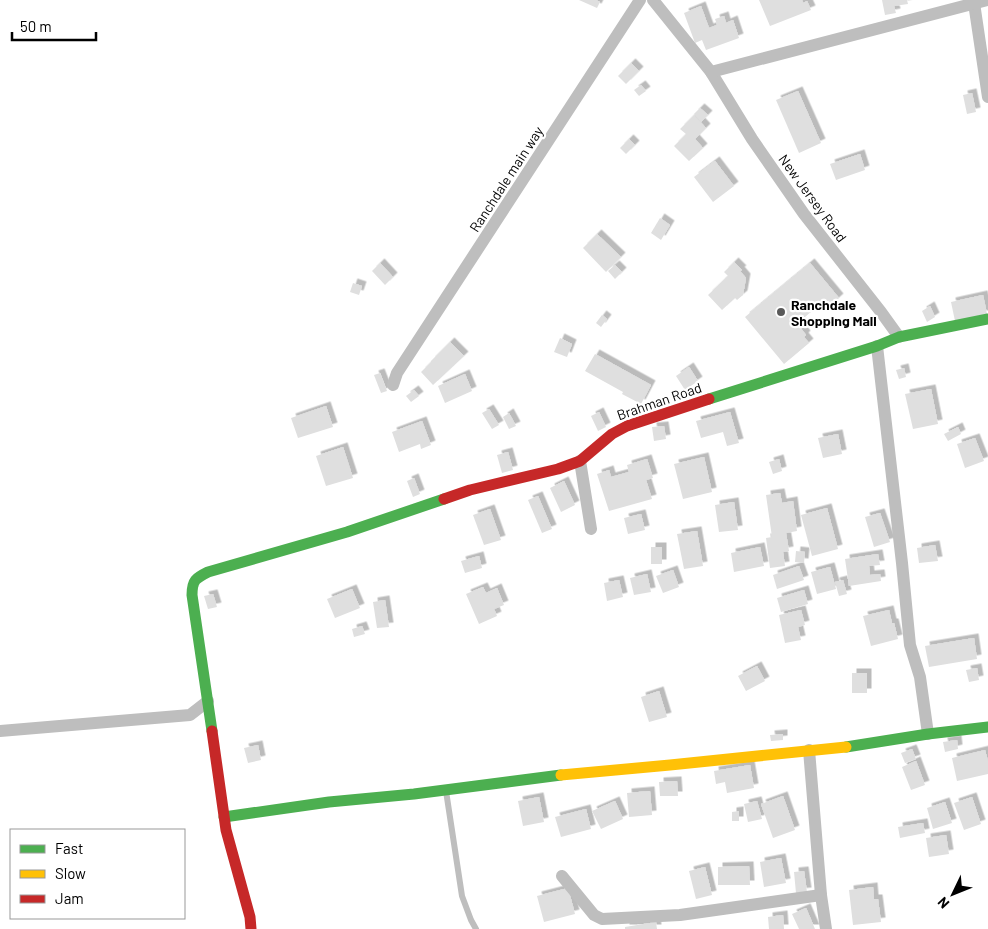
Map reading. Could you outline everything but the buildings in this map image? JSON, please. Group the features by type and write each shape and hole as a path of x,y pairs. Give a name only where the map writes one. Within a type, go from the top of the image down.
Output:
{"street":[{"name":"Ranchdale main way","path":"395,379 640,0"},
{"name":"New Jersey Road","path":"653,0 711,72 752,139 804,214 899,337"},
{"path":"711,72 987,0"},
{"path":"974,3 988,97"},
{"name":"Brahman Road","path":"208,701 191,585 196,578 208,572 346,532 470,490 558,469 580,461 612,434 627,426 877,346 899,337 988,319"},
{"path":"877,346 910,645 920,677 928,734"},
{"path":"580,461 591,529"},
{"path":"0,731 190,715 208,701 226,830 250,917 251,929"},
{"path":"190,715 212,728"},
{"path":"224,817 329,802 414,794 558,775 854,746 988,727"},
{"path":"809,750 821,895 826,929"},
{"path":"562,876 594,915 602,919 680,915 821,895"}],"lane":[{"path":"445,789 462,896 476,929"}],"traffic: fast":[{"path":"709,399 877,346 899,337 988,319"},
{"path":"212,731 192,595 194,583 198,578 208,572 347,532 444,499"},
{"path":"846,747 988,727"},
{"path":"224,817 329,802 414,794 561,775"}],"traffic: slow":[{"path":"561,775 846,747"}],"traffic: jam":[{"path":"444,499 470,490 558,469 580,461 612,434 627,426 709,399"},
{"path":"212,731 226,830 250,917 251,929"}],"place":[{"name":"Ranchdale Shopping Mall","path":"781,312"}]}
